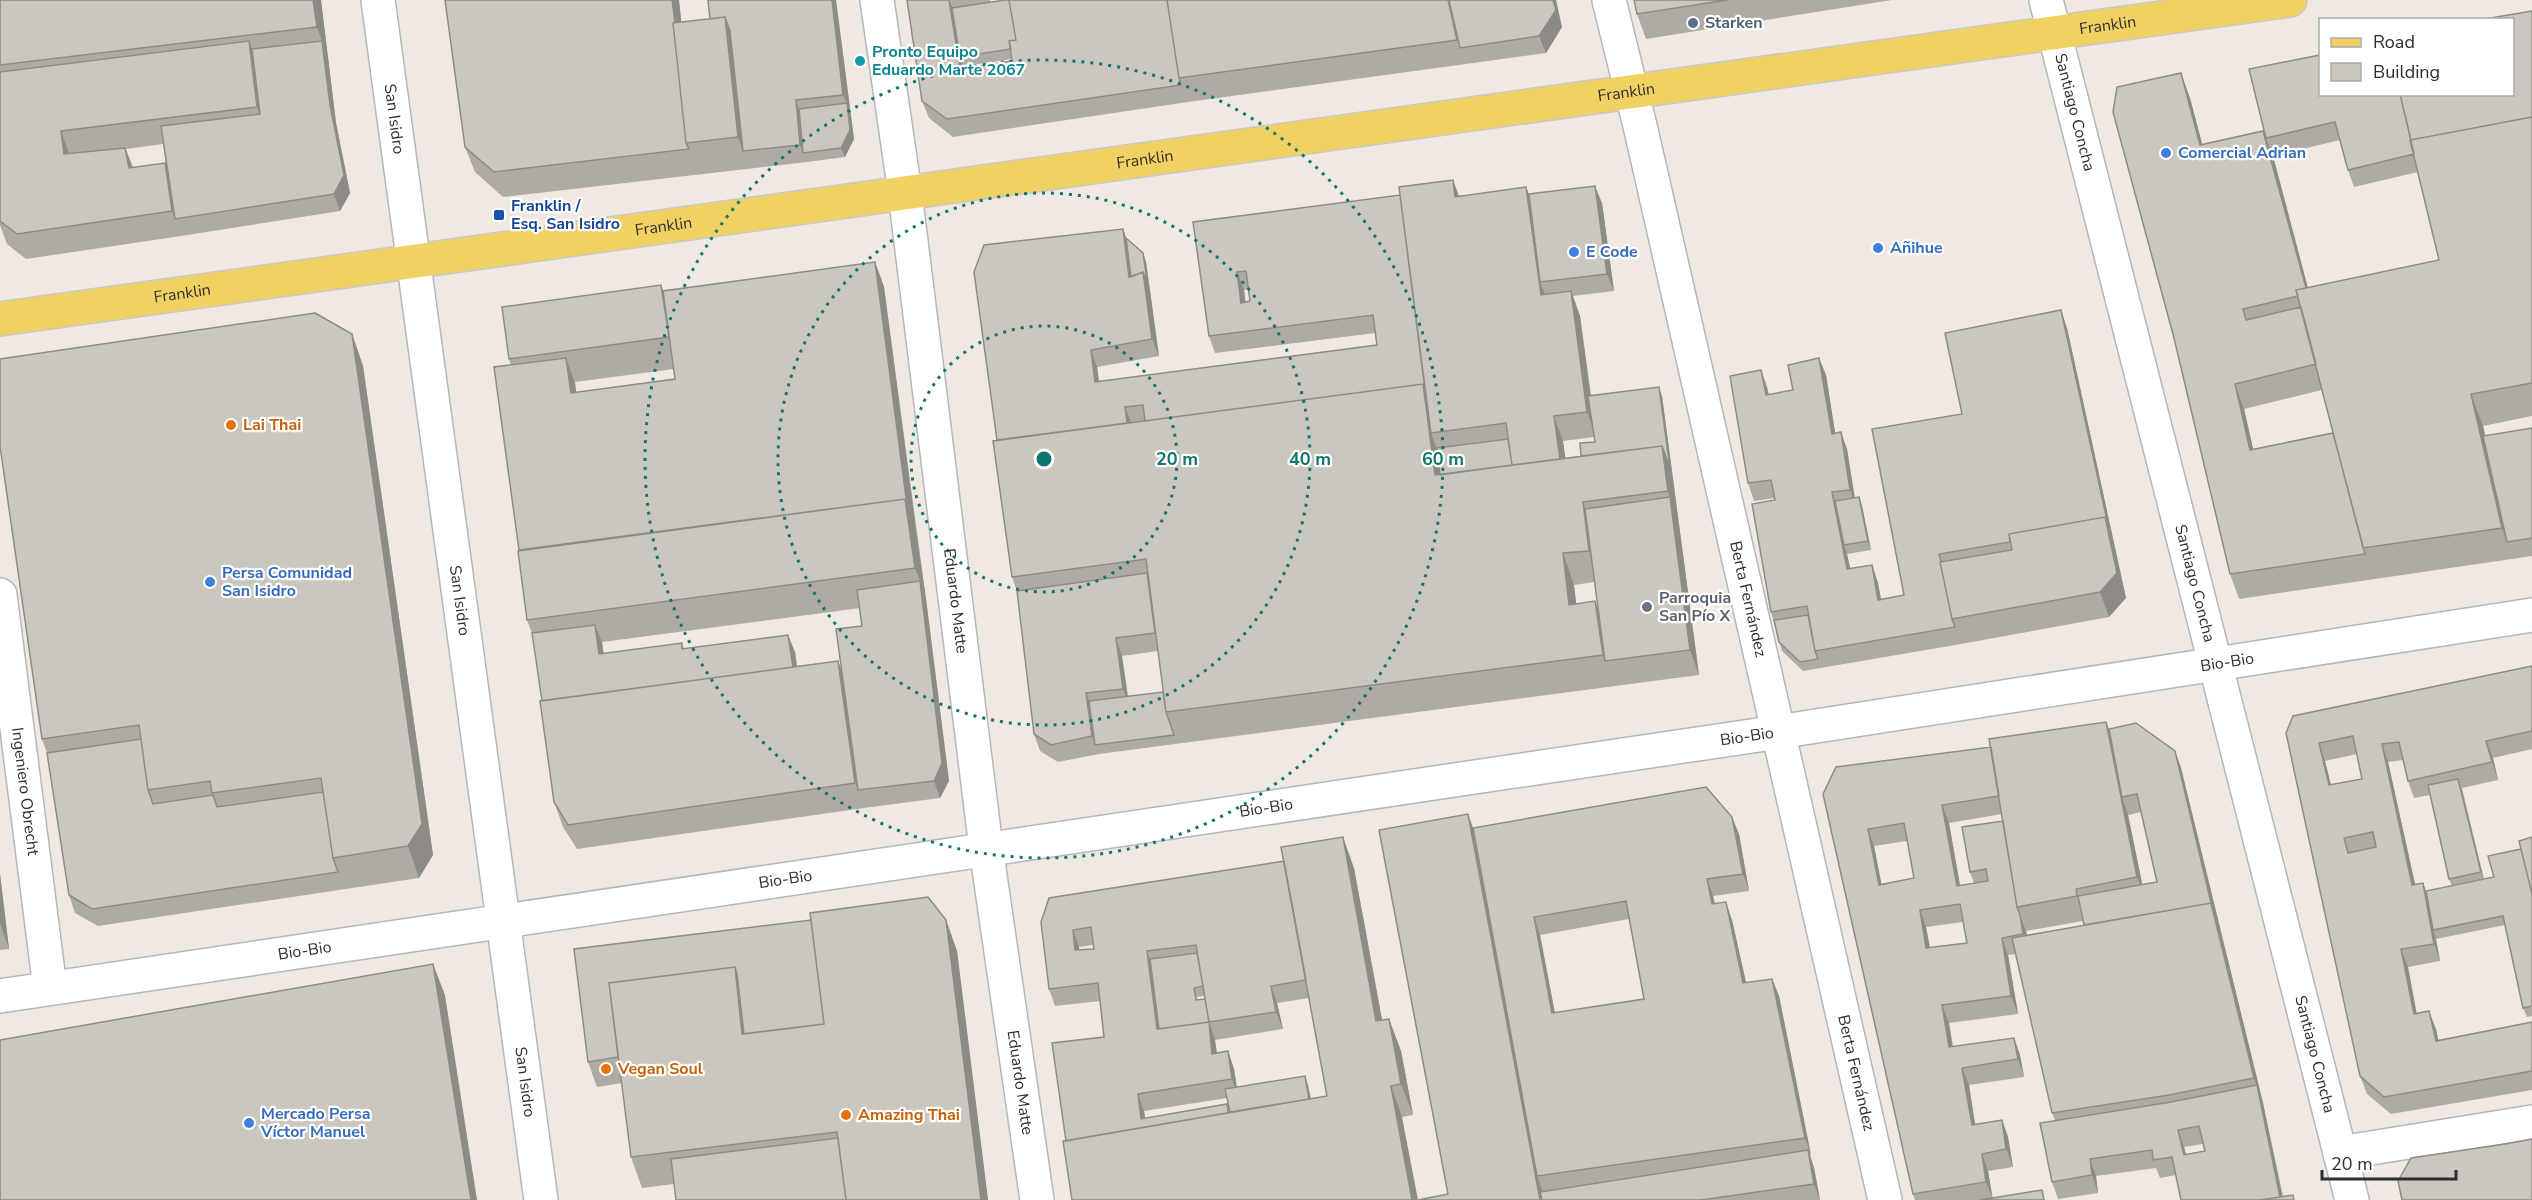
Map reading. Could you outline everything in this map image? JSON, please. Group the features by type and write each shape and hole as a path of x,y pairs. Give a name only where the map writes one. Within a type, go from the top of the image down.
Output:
{"main road":[{"name":"Franklin","path":"0,319 2290,0"}],"street":[{"name":"San Isidro","path":"378,0 501,920 541,1200"},
{"name":"Eduardo Matte","path":"877,0 905,193 986,848 1037,1200"},
{"name":"Berta Fernández","path":"1609,0 1885,1200"},
{"name":"Santiago Concha","path":"2046,0 2352,1200"},
{"name":"Ingeniero Obrecht","path":"0,595 50,988"},
{"name":"Bio-Bio","path":"0,996 1778,732 2532,615"},
{"path":"2340,1153 2532,1122"}],"building":[{"path":"0,0 313,0 317,27 0,65"},
{"path":"445,0 672,0 686,143 689,149 494,172 465,147"},
{"path":"708,0 832,0 843,95 796,100 800,145 743,151 730,31 725,17 710,19"},
{"path":"907,0 949,0 960,69 1012,61 1009,41 1016,40 1009,0 1167,0 1181,85 947,119 922,101"},
{"path":"1009,0 1016,40 1009,41 1011,49 960,57 952,8"},
{"path":"1167,0 1448,0 1457,40 1179,78"},
{"path":"1449,0 1553,0 1556,10 1539,36 1460,48"},
{"path":"1634,0 1727,0 1637,14"},
{"path":"2532,11 2532,117 2411,140 2400,96 2514,96 2514,18 2491,18"},
{"path":"725,17 738,137 686,143 673,23"},
{"path":"249,41 257,107 61,131 64,154 125,148 129,168 165,163 172,211 17,234 0,221 0,72"},
{"path":"322,41 330,105 344,175 334,194 175,219 161,126 260,114 252,49"},
{"path":"2319,55 2319,96 2400,96 2414,154 2348,170 2335,122 2266,138 2249,69"},
{"path":"2181,73 2200,145 2263,131 2306,288 2296,290 2298,296 2243,309 2246,320 2301,307 2316,364 2235,384 2250,450 2333,433 2365,554 2230,574 2174,338 2113,112 2117,87"},
{"path":"847,103 850,130 841,148 803,153 799,109"},
{"path":"2532,117 2532,383 2471,394 2502,528 2363,548 2296,290 2439,260 2410,140"},
{"path":"1453,180 1455,197 1526,187 1541,295 1571,291 1587,412 1554,416 1560,459 1512,465 1506,423 1431,433 1399,187"},
{"name":"E Code","path":"1595,186 1607,274 1540,282 1529,194"},
{"path":"1400,195 1425,390 1423,384 1145,421 1143,405 1125,407 1127,423 997,440 974,272 984,245 1123,229 1129,277 1143,272 1152,339 1091,350 1095,382 1377,345 1373,315 1209,336 1193,222","holes":["1246,271 1250,301 1241,303 1237,272"]},
{"path":"1126,238 1143,253 1147,281 1143,272 1131,277"},
{"path":"875,262 907,505 905,499 519,550 494,367 566,358 571,393 675,379 663,291"},
{"path":"661,285 669,337 509,359 502,307"},
{"path":"2061,310 2108,525 2105,517 2009,534 2010,542 1939,554 1955,627 1815,651 1807,606 1771,612 1752,504 1775,500 1771,480 1748,483 1730,376 1761,370 1766,395 1793,390 1788,365 1819,358 1832,434 1841,432 1850,490 1832,492 1847,569 1872,565 1878,600 1904,595 1872,429 1962,414 1945,333"},
{"name":"Persa Comunidad San Isidro","path":"315,313 352,334 422,824 408,846 333,858 321,778 212,793 210,781 148,790 139,725 42,739 0,446 0,359"},
{"path":"1423,384 1435,475 1662,446 1668,491 1583,502 1589,551 1563,553 1569,605 1595,601 1603,655 1166,712 1146,559 1012,577 993,441"},
{"path":"1659,387 1670,468 1662,446 1581,456 1580,443 1595,442 1588,396"},
{"path":"2532,428 2532,538 2507,542 2483,436"},
{"path":"1508,439 1512,465 1440,475 1437,448"},
{"name":"Parroquia San Pío X","path":"1670,497 1690,650 1605,661 1585,509"},
{"path":"1859,497 1868,541 1844,545 1835,501"},
{"path":"905,499 915,568 527,620 518,551"},
{"path":"2105,517 2117,573 2100,592 1952,619 1940,562 2012,550 2009,534"},
{"path":"1147,573 1155,633 1116,638 1123,689 1086,693 1092,736 1051,745 1034,734 1017,591"},
{"path":"920,581 942,763 934,781 858,790 836,629 862,626 857,590"},
{"path":"1808,615 1818,659 1800,662 1779,642 1774,620"},
{"path":"595,625 599,654 682,643 682,649 788,635 793,667 542,701 532,633"},
{"path":"838,661 855,783 568,825 554,802 540,701"},
{"path":"2532,666 2532,731 2486,741 2492,762 2408,781 2399,742 2382,744 2412,885 2423,883 2434,944 2401,949 2414,1014 2429,1011 2436,1041 2532,1022 2532,1071 2384,1097 2360,1076 2286,733 2293,716","holes":["2353,736 2362,779 2329,785 2319,743","2373,832 2376,847 2348,853 2344,838"]},
{"path":"1163,692 1166,712 1174,735 1095,745 1089,701"},
{"path":"2106,722 2137,877 2076,889 2077,896 2017,907 1989,739"},
{"path":"2136,723 2175,751 2213,911 2211,903 2084,925 2078,896 2157,882 2137,794 2122,797 2109,729"},
{"path":"141,739 148,790 153,804 213,795 217,807 323,792 333,858 338,872 92,909 69,895 47,753"},
{"path":"1991,747 1999,796 1942,805 1957,886 1988,881 1986,869 1970,872 1962,827 2003,821 2023,934 2002,938 2011,996 1942,1005 1949,1047 2014,1038 2018,1059 1962,1068 1972,1125 2002,1120 2006,1149 1982,1154 1986,1182 1913,1194 1823,794 1836,767","holes":["1904,823 1914,878 1879,885 1868,829","1960,904 1967,943 1926,948 1920,910"]},
{"path":"2458,779 2481,872 2449,879 2428,785"},
{"path":"1706,787 1732,817 1743,874 1707,879 1712,904 1726,902 1743,983 1772,979 1805,1138 1537,1176 1473,828","holes":["1626,901 1644,999 1552,1013 1534,917"]},
{"path":"1468,814 1540,1200 1418,1200 1448,1194 1379,830"},
{"path":"1343,837 1376,1021 1389,1019 1401,1084 1391,1086 1412,1200 1072,1200 1063,1141 1327,1096 1281,847"},
{"path":"2532,837 2532,894 2519,841"},
{"path":"2521,849 2532,894 2532,1006 2523,1008 2503,916 2433,930 2426,891 2494,877 2488,856"},
{"path":"1284,861 1306,980 1271,986 1276,1012 1209,1022 1212,1054 1228,1051 1232,1079 1138,1094 1141,1119 1227,1104 1228,1113 1066,1141 1052,1043 1104,1037 1098,983 1049,989 1041,922 1049,898","holes":["1091,927 1094,949 1075,950 1073,930","1196,945 1209,1022 1157,1029 1147,951"]},
{"path":"928,897 946,920 981,1200 846,1200 837,1132 631,1157 609,983 735,967 742,1034 824,1024 810,913"},
{"path":"2211,903 2254,1078 2169,1095 2052,1113 2012,938"},
{"path":"811,920 824,1024 744,1034 735,967 609,983 618,1057 588,1062 574,949"},
{"path":"1197,953 1203,986 1194,988 1196,1000 1205,999 1209,1022 1159,1029 1150,959"},
{"name":"Mercado Persa Víctor Manuel","path":"433,964 471,1200 0,1200 0,1040"},
{"path":"1305,1076 1309,1099 1230,1112 1225,1089"},
{"path":"2257,1085 2280,1197 2260,1200 2181,1200 2172,1157 2153,1160 2152,1150 2090,1159 2092,1175 2052,1182 2040,1123 2171,1102","holes":["2199,1126 2205,1151 2184,1155 2178,1130"]},
{"path":"838,1138 846,1200 676,1200 671,1159"},
{"path":"2532,1139 2532,1200 2402,1200 2398,1181 2411,1158"},
{"path":"1808,1150 1814,1184 1701,1200 1542,1200 1540,1192"},
{"path":"2042,1190 2044,1200 1980,1200"},
{"path":"2293,1195 2294,1200 2260,1200"}],"place":[{"name":"Starken","path":"1693,23"},
{"name":"Pronto Equipo Eduardo Marte 2067","path":"860,61"},
{"name":"Comercial Adrian","path":"2166,153"},
{"name":"Franklin / Esq. San Isidro","path":"499,215"},
{"name":"Añihue","path":"1878,248"},
{"name":"E Code","path":"1574,252"},
{"name":"Lai Thai","path":"231,425"},
{"name":"Persa Comunidad San Isidro","path":"210,582"},
{"name":"Parroquia San Pío X","path":"1647,607"},
{"name":"Vegan Soul","path":"606,1069"},
{"name":"Amazing Thai","path":"846,1115"},
{"name":"Mercado Persa Víctor Manuel","path":"249,1123"}]}
